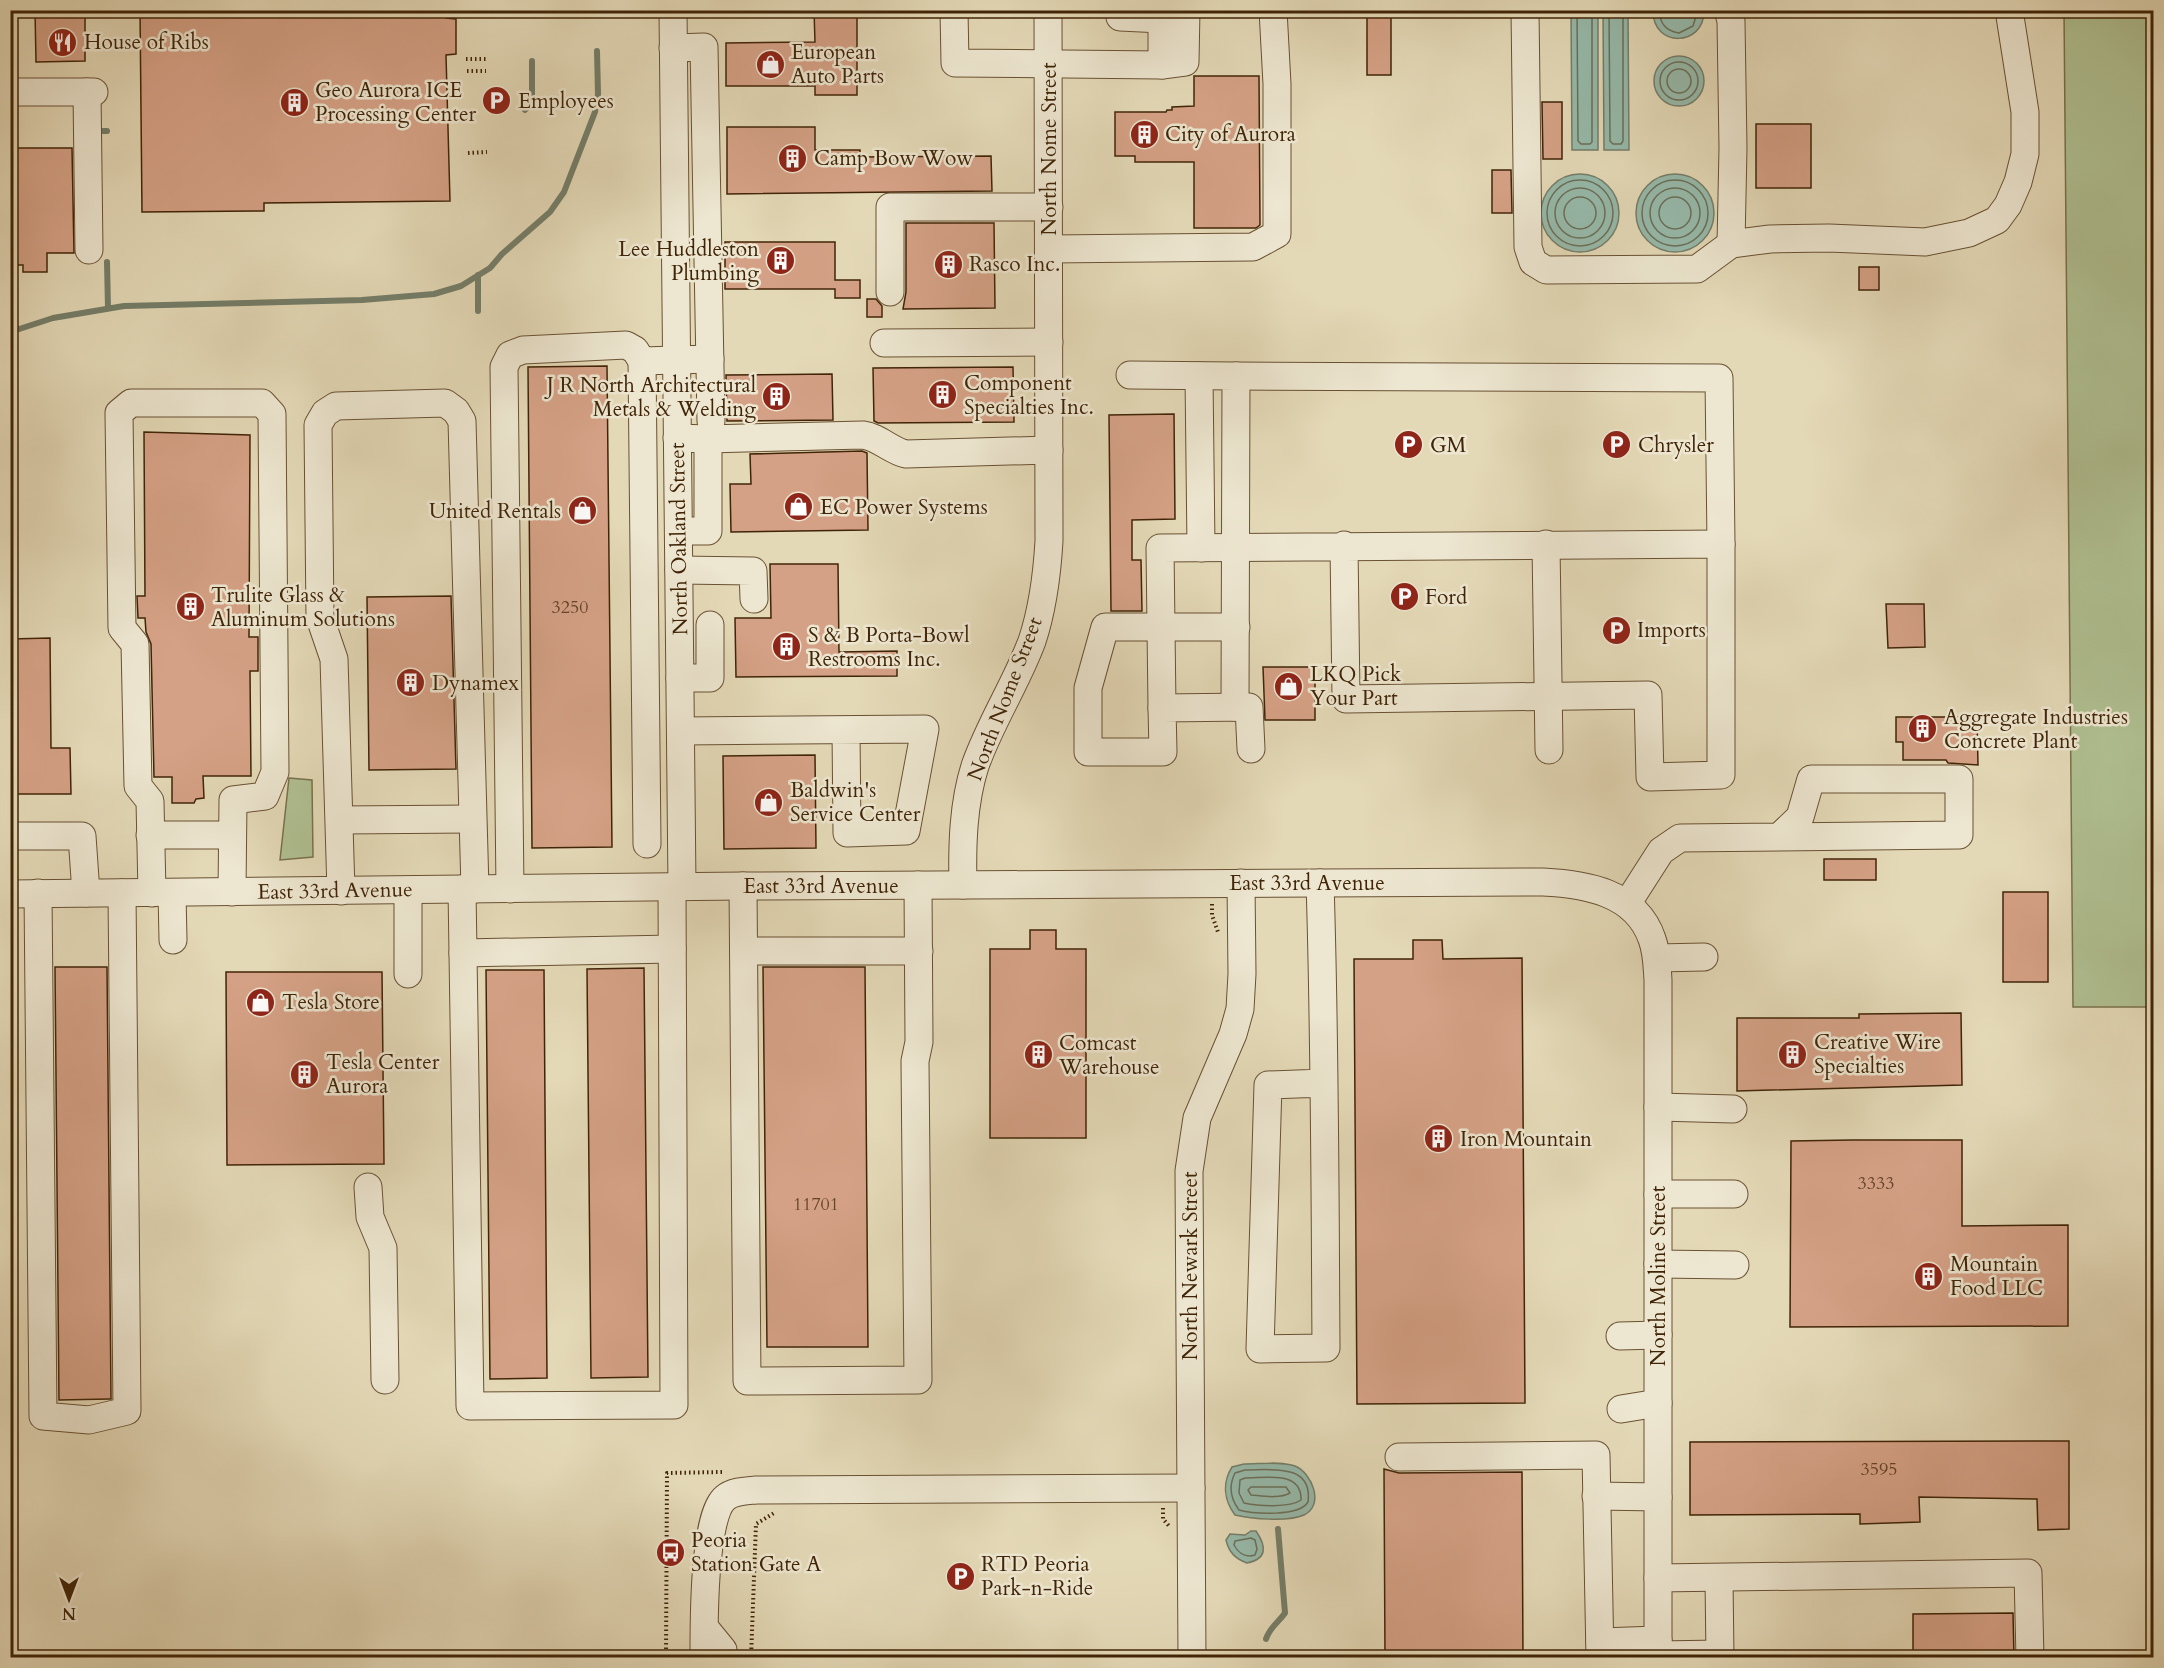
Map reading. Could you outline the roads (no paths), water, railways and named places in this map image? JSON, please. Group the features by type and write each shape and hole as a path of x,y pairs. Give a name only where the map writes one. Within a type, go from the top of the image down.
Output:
{"street":[{"name":"North Oakland Street","path":"463,953 470,1407 674,1405 672,949 677,887 681,731 673,10"},
{"path":"954,10 955,63 1162,65 1170,13 1120,17 1120,10"},
{"name":"North Nome Street","path":"963,885 964,826 975,767 1032,640 1044,594 1049,541 1048,10"},
{"path":"1049,249 1253,247 1277,234 1277,84 1273,10"},
{"path":"1525,10 1528,247 1533,262 1546,270 1697,269 1731,244 1770,239 1829,238 1925,242 1969,233 1997,220 2008,205 2018,182 2025,154 2025,112 2009,10"},
{"path":"1728,10 1731,21 1733,148 1731,244"},
{"path":"673,48 704,48 710,359 708,531 679,548"},
{"path":"10,92 90,92 89,250"},
{"path":"890,292 890,207 1049,207"},
{"path":"884,343 1049,342"},
{"path":"510,889 504,367 510,355 523,350 626,345 635,351 642,361 647,844"},
{"path":"642,361 710,359"},
{"path":"1130,375 1719,378 1721,775 1650,777 1648,695 1346,699 1344,545"},
{"path":"1199,376 1201,548"},
{"path":"1235,707 1236,376"},
{"path":"173,940 150,835 150,801 138,786 135,644 122,628 119,413 131,403 262,403 272,414 275,772 265,796 233,800 232,892"},
{"path":"341,891 334,659 320,618 318,425 325,413 336,406 445,403 456,411 462,421 472,819 463,953 672,949"},
{"path":"642,423 677,430 863,435 873,437 900,453 906,454 1049,450"},
{"path":"1546,544 1549,750"},
{"path":"1236,627 1161,627 1105,627 1088,688 1088,752 1163,752 1162,708 1161,627 1160,548 1721,544"},
{"path":"644,545 679,548 753,571 754,599"},
{"path":"645,666 710,678 710,626"},
{"path":"1162,708 1249,707 1251,749"},
{"path":"681,731 925,729 906,831 847,833 846,730"},
{"path":"1627,904 1661,851 1680,838 1779,837 1959,835 1959,779 1811,779 1800,817 1779,837"},
{"path":"646,790 681,790"},
{"path":"340,820 472,819"},
{"path":"150,835 232,835"},
{"path":"10,836 82,836 86,893"},
{"name":"North Newark Street","path":"1192,1658 1189,1171 1197,1118 1233,1034 1240,1009 1241,883"},
{"path":"1320,883 1324,1083 1326,1348 1260,1349 1268,1085 1324,1083"},
{"name":"East 33rd Avenue","path":"10,894 743,886 1562,883 1602,890 1627,904"},
{"path":"743,886 747,1381 918,1380 915,1061 919,1042 918,885"},
{"path":"408,890 408,974"},
{"path":"38,893 43,1416 89,1420 128,1411 122,893"},
{"name":"North Moline Street","path":"1627,904 1646,924 1657,958 1658,1651"},
{"path":"744,951 919,951"},
{"path":"1657,958 1704,957"},
{"path":"1658,1107 1733,1108"},
{"path":"368,1187 370,1217 383,1248 385,1380"},
{"path":"1658,1194 1734,1194"},
{"path":"1658,1264 1735,1265"},
{"path":"1620,1336 1658,1335"},
{"path":"1621,1409 1658,1403"},
{"path":"1399,1457 1596,1455 1600,1650 1658,1651 1720,1656 1719,1578"},
{"path":"704,1658 707,1563 713,1521 717,1508 731,1494 756,1490 1191,1488"},
{"path":"1596,1496 1658,1497"},
{"path":"1658,1578 2028,1573 2030,1658"},
{"path":"705,1628 723,1650 723,1658"}],"water":[{"path":"1571,11 1598,11 1598,150 1572,150"},
{"path":"1603,11 1628,11 1629,150 1604,150"},
{"path":"1653,11 1704,11 1702,23 1696,31 1688,37 1678,38 1669,37 1661,32 1655,23"},
{"path":"1674,56 1684,56 1697,63 1704,76 1704,86 1697,99 1684,106 1674,106 1665,102 1658,95 1654,86 1654,76 1658,67 1665,60"},
{"path":"1580,174 1595,177 1607,186 1616,198 1619,213 1616,228 1607,240 1595,249 1580,252 1565,249 1553,240 1544,228 1541,213 1544,198 1553,186 1565,177"},
{"path":"1675,174 1690,177 1702,186 1711,198 1714,213 1711,228 1702,240 1690,249 1675,252 1660,249 1648,240 1639,228 1636,213 1639,198 1648,186 1660,177"},
{"path":"1270,1463 1295,1466 1307,1475 1311,1482 1314,1489 1314,1504 1304,1515 1297,1517 1260,1519 1235,1515 1228,1503 1227,1479 1232,1467"},
{"path":"1256,1531 1260,1537 1263,1552 1258,1559 1247,1563 1234,1555 1226,1540 1230,1534 1245,1535"}],"waterway":[{"path":"10,332 53,318 124,306 362,300 434,294 461,286 490,268 502,254 550,212 564,192 595,112 598,94 597,51"},
{"path":"525,110 532,103 532,61"},
{"path":"102,131 107,131"},
{"path":"107,262 108,308"},
{"path":"478,275 478,311"},
{"path":"1266,1639 1285,1613 1278,1529"}],"place":[{"name":"House of Ribs","path":"63,42"},
{"name":"European Auto Parts","path":"770,64"},
{"name":"Employees","path":"497,101"},
{"name":"Geo Aurora ICE Processing Center","path":"294,102"},
{"name":"City of Aurora","path":"1144,134"},
{"name":"Camp Bow Wow","path":"793,158"},
{"name":"Lee Huddleston Plumbing","path":"780,261"},
{"name":"Rasco Inc.","path":"948,264"},
{"name":"Component Specialties Inc.","path":"943,395"},
{"name":"J R North Architectural Metals & Welding","path":"777,397"},
{"name":"GM","path":"1409,445"},
{"name":"Chrysler","path":"1617,445"},
{"name":"EC Power Systems","path":"799,507"},
{"name":"United Rentals","path":"582,511"},
{"name":"Ford","path":"1404,597"},
{"name":"Trulite Glass & Aluminum Solutions","path":"190,607"},
{"name":"Imports","path":"1616,630"},
{"name":"S & B Porta-Bowl Restrooms Inc.","path":"787,647"},
{"name":"Dynamex","path":"411,683"},
{"name":"LKQ Pick Your Part","path":"1289,686"},
{"name":"Aggregate Industries Concrete Plant","path":"1923,729"},
{"name":"Baldwin's Service Center","path":"769,802"},
{"name":"Tesla Store","path":"261,1002"},
{"name":"Creative Wire Specialties","path":"1793,1054"},
{"name":"Comcast Warehouse","path":"1038,1055"},
{"name":"Tesla Center Aurora","path":"305,1074"},
{"name":"Iron Mountain","path":"1439,1139"},
{"name":"Mountain Food LLC","path":"1929,1276"},
{"name":"Peoria Station Gate A","path":"670,1552"},
{"name":"RTD Peoria Park-n-Ride","path":"960,1576"}]}
